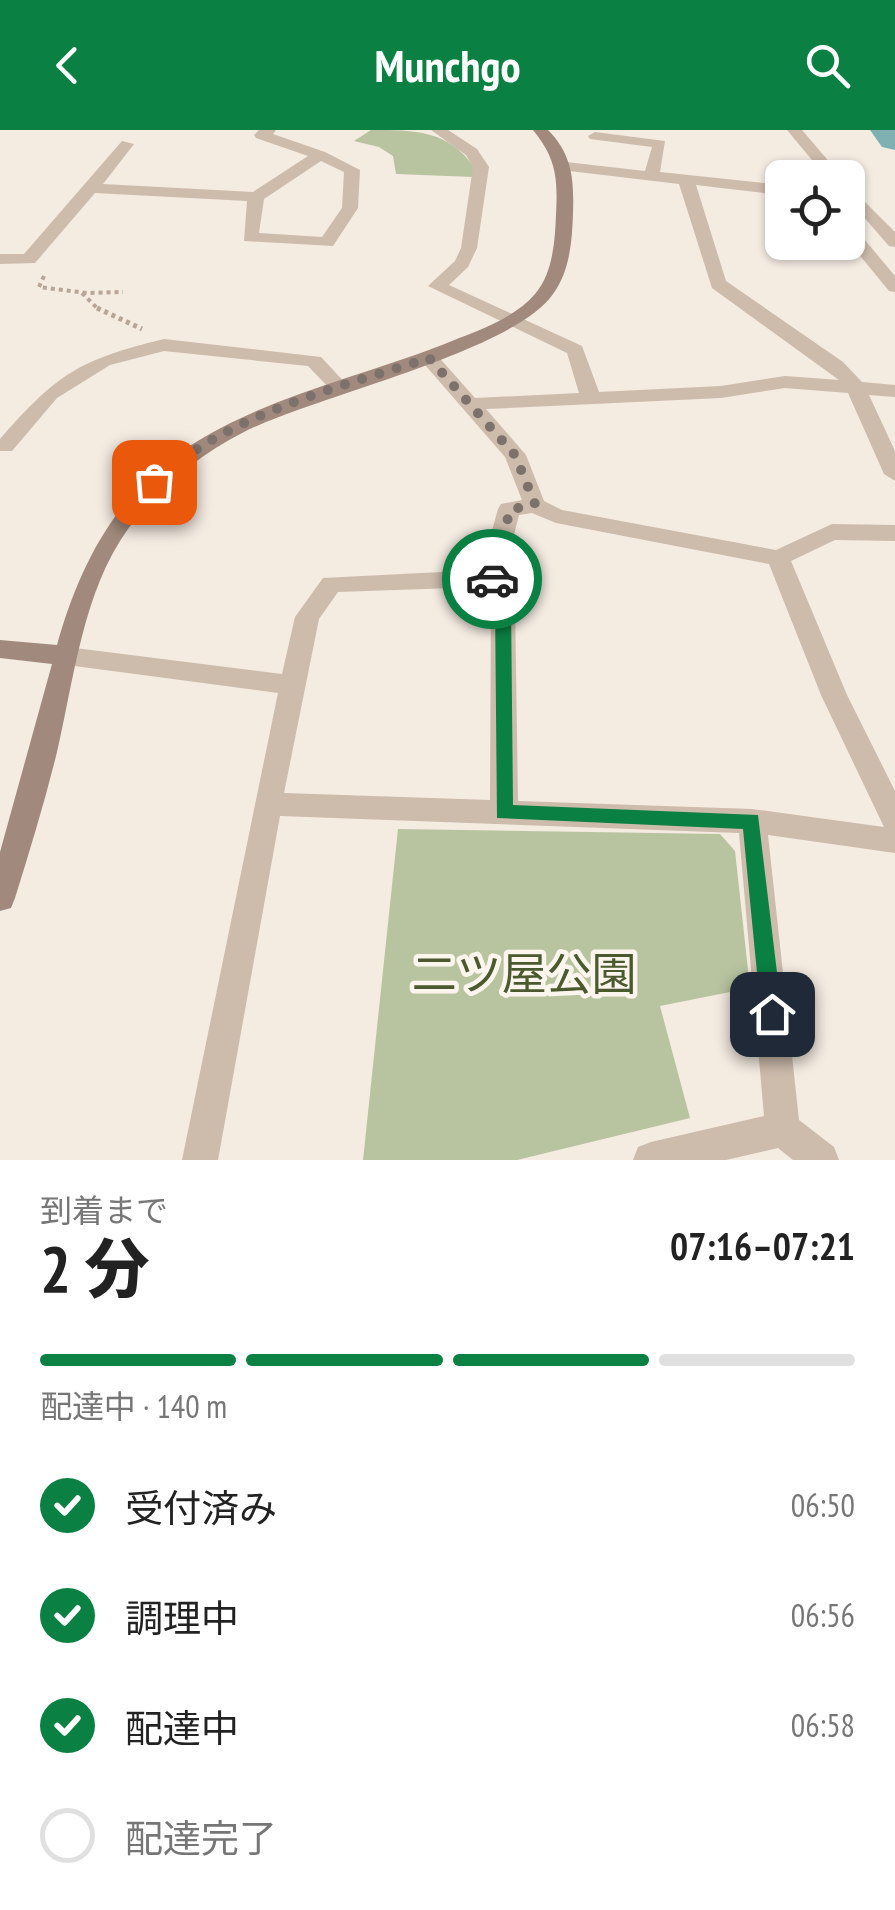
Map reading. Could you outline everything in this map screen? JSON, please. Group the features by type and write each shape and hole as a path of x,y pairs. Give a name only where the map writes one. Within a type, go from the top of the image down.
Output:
{"street":[{"path":"256,197 250,237 326,242 350,208 352,170 261,135 269,130"},
{"path":"438,130 472,152 481,167 470,248 462,263 437,286 575,350 590,396"},
{"path":"0,898 31,802 67,656 92,579 118,525 154,482 202,445 279,407 429,358 511,321 544,296 557,273 564,241 566,167 556,144 540,130"},
{"path":"794,130 820,160"},
{"path":"596,136 660,144 652,175"},
{"path":"0,259 29,259 127,144"},
{"path":"91,188 256,197 320,156"},
{"path":"566,167 765,188"},
{"path":"686,180 718,284 836,366 855,386 895,474"},
{"path":"865,209 895,242"},
{"path":"865,251 895,287"},
{"path":"4,446 50,394 103,362 164,344 314,361 339,387"},
{"path":"429,358 515,455 535,504 556,516 778,558 832,532 895,533"},
{"path":"470,404 721,392 785,382 895,391"},
{"path":"504,812 503,603 492,578 510,510 535,504"},
{"path":"778,558 834,695 895,820"},
{"path":"200,1160 307,618 331,584 492,578"},
{"path":"0,648 293,685"},
{"path":"268,804 752,821 895,841"},
{"path":"752,821 784,1130 821,1160"},
{"path":"651,1160 784,1130"}],"path":[{"path":"29,259 36,261 29,273 46,276 39,287 123,292"},
{"path":"81,292 102,313 135,324 164,344"}],"green space":[{"path":"371,130 416,132 442,139 474,167 473,177 396,174 393,156 379,147 354,141"},
{"name":"二ツ屋公園","path":"398,829 720,834 735,851 750,988 660,1006 690,1118 517,1160 363,1160"}],"waterway":[{"path":"887,130 895,139"}],"way so far":[{"path":"154,482 186,454 279,407 429,358 515,455 535,504 510,510 492,579"}],"route":[{"path":"492,579 503,603 504,812 752,821 772,1014"}]}
